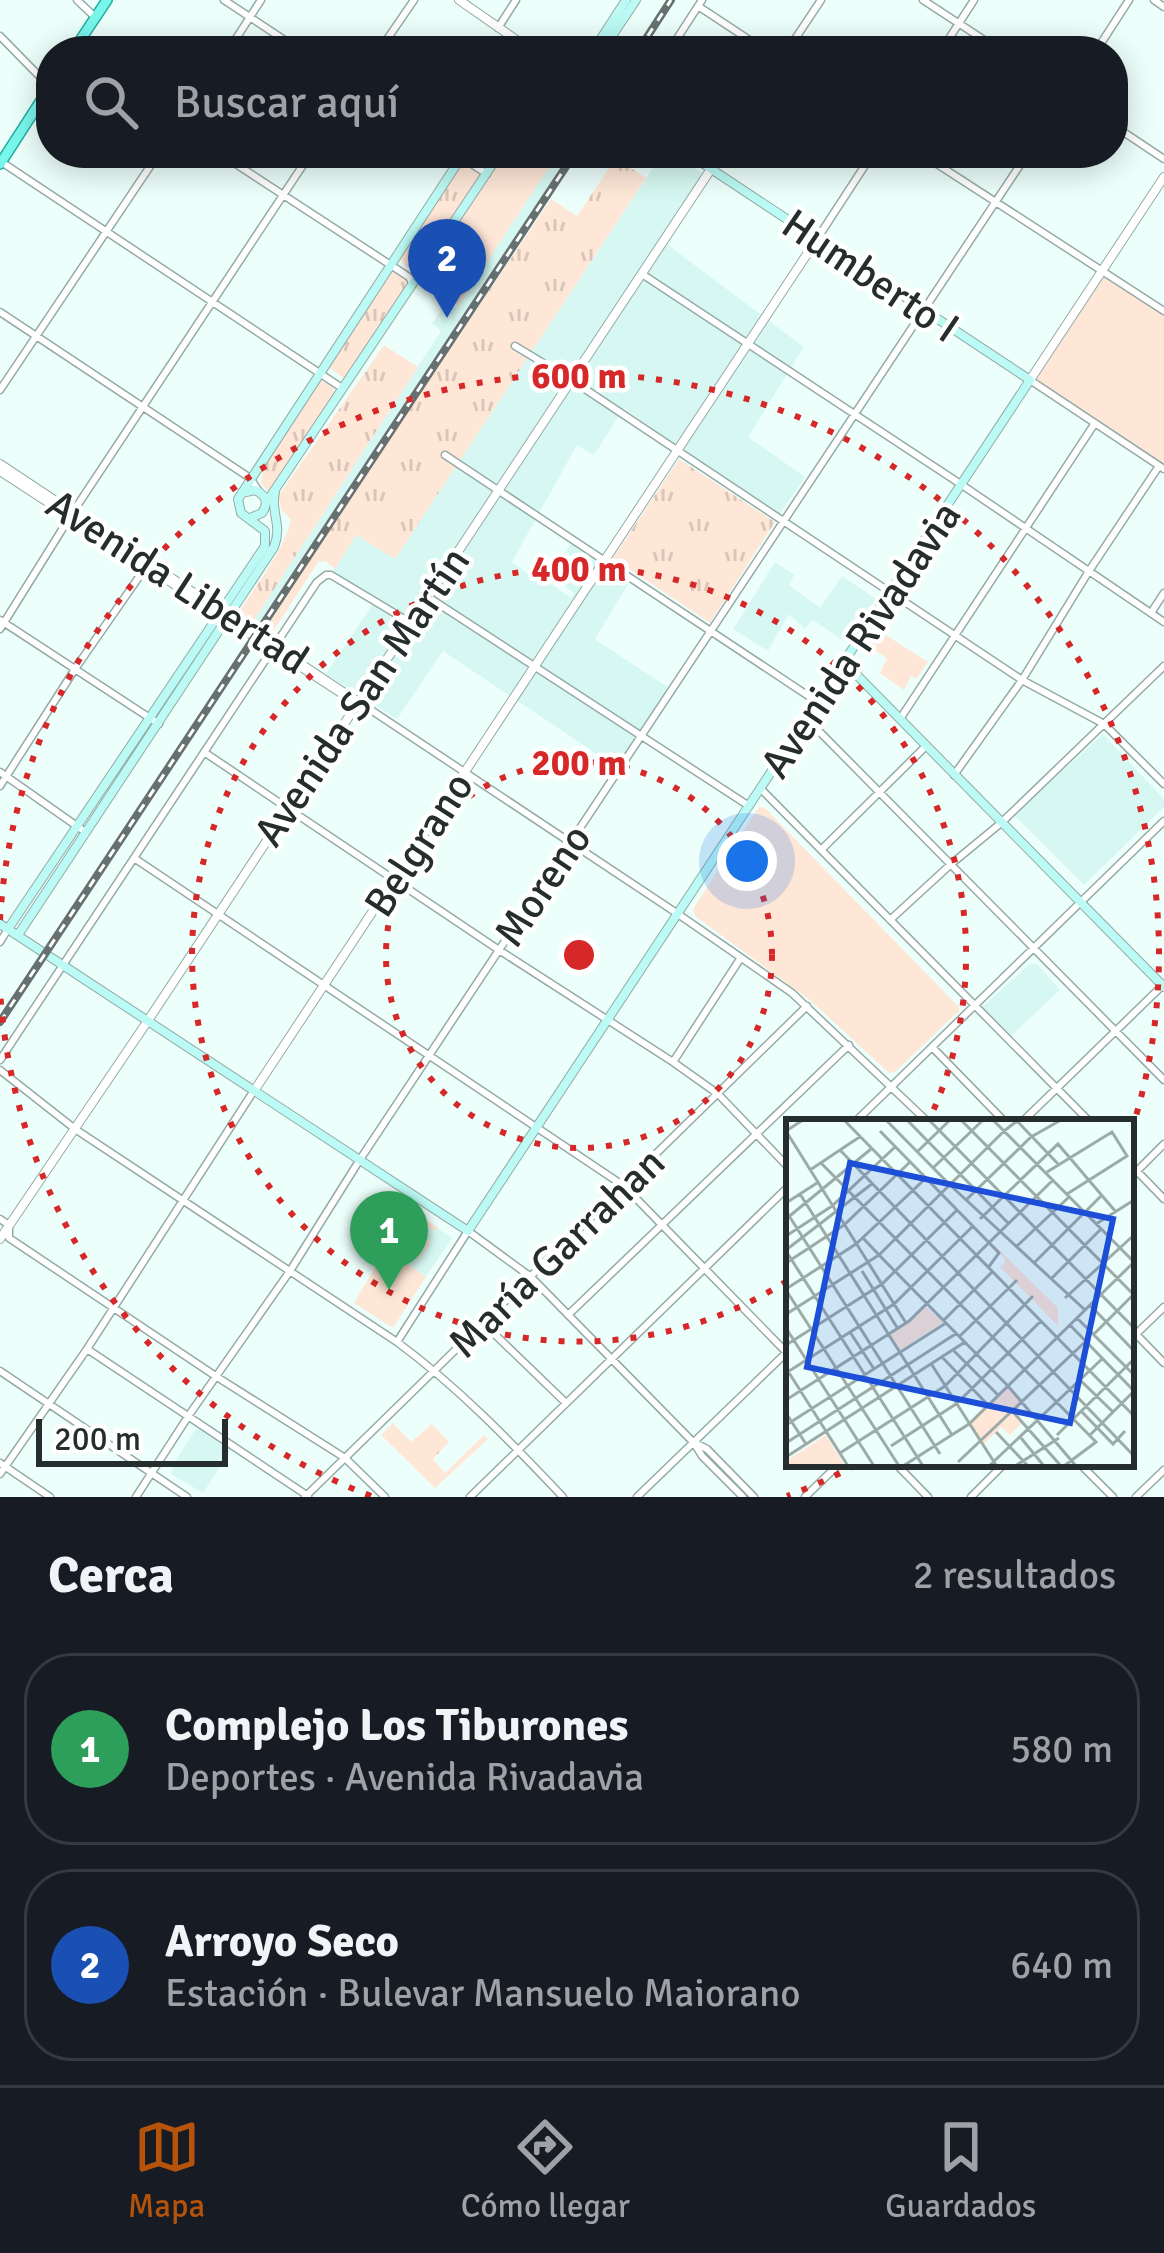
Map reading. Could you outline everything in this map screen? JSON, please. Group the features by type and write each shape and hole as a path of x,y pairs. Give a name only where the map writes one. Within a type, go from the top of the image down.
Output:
{"main road":[{"path":"83,36 107,0"},
{"path":"603,36 626,0"},
{"path":"612,36 636,0"},
{"path":"0,162 36,108"},
{"path":"225,615 265,546 265,532 238,508 241,494 451,168"},
{"path":"249,518 262,514 264,500 275,492 491,168"},
{"name":"Humberto I","path":"711,169 1030,380"},
{"name":"Avenida Rivadavia","path":"468,1231 1030,380"},
{"path":"241,494 248,490 264,500 276,516"},
{"path":"18,935 82,830 279,535 275,492"},
{"path":"844,662 1163,986"},
{"path":"82,830 4,927 468,1231"}],"street":[{"path":"77,0 95,17"},
{"path":"224,0 278,36"},
{"path":"238,36 261,0"},
{"path":"389,36 414,0"},
{"path":"459,0 510,36"},
{"path":"498,28 516,0"},
{"path":"797,36 821,0"},
{"path":"923,0 978,36"},
{"path":"951,36 974,0"},
{"path":"1106,36 1130,0"},
{"path":"1154,0 1164,7"},
{"path":"679,36 700,3 745,36"},
{"path":"0,36 36,71"},
{"path":"1128,135 1164,159"},
{"path":"0,162 343,388"},
{"path":"0,391 149,168"},
{"path":"242,168 410,277 413,284"},
{"path":"154,721 2,624 300,168"},
{"path":"479,168 487,174"},
{"name":"Belgrano","path":"2,1468 87,1349 863,168"},
{"path":"943,168 1164,311"},
{"name":"Moreno","path":"136,1497 1018,168"},
{"name":"Avenida San Martín","path":"0,1239 5,1222 147,1022 711,169"},
{"name":"Avenida Rivadavia","path":"1030,380 1164,177"},
{"path":"642,274 1164,622"},
{"path":"0,312 250,478 264,500"},
{"path":"515,346 1022,680 1104,724 1164,784"},
{"path":"954,775 1162,468 1030,380"},
{"path":"900,719 1095,423"},
{"path":"445,455 816,701"},
{"name":"Avenida Libertad","path":"0,467 358,702"},
{"path":"259,526 279,535"},
{"path":"0,786 3,775 148,565"},
{"path":"0,1060 322,577 331,575 410,623"},
{"path":"1151,613 1164,593"},
{"path":"428,597 749,806"},
{"path":"890,920 1001,823 1164,666"},
{"path":"358,702 679,914 807,1006 925,1119"},
{"path":"805,717 1164,1080"},
{"path":"821,850 926,746"},
{"path":"204,752 673,1062 718,1094 786,1165"},
{"path":"3,775 82,830"},
{"path":"760,789 1087,1119"},
{"path":"858,1119 1164,820"},
{"path":"134,858 624,1186 786,1350"},
{"path":"0,942 4,927"},
{"path":"673,1062 740,958"},
{"path":"1025,1119 1163,986"},
{"name":"María Garrahan","path":"307,1496 807,1006"},
{"path":"568,1315 850,1045"},
{"path":"932,1047 1002,1119"},
{"path":"0,1070 75,1129 435,1370 563,1497"},
{"path":"1134,1170 1164,1144"},
{"path":"1134,1172 1164,1199"},
{"path":"473,1496 786,1189"},
{"path":"5,1222 10,1238 345,1458 385,1497"},
{"path":"468,1231 531,1277 743,1497"},
{"name":"Avenida Rivadavia","path":"397,1342 468,1231"},
{"path":"1134,1332 1164,1307"},
{"path":"483,1323 566,1403"},
{"path":"1134,1336 1164,1363"},
{"path":"87,1349 307,1496"},
{"path":"638,1497 786,1354"},
{"path":"0,1371 187,1497"},
{"path":"694,1442 707,1449 754,1497"},
{"path":"806,1497 836,1467"},
{"path":"899,1467 928,1497"},
{"path":"970,1497 1001,1467"},
{"path":"1083,1467 1113,1497"},
{"path":"2,1468 50,1497"},
{"path":"1136,1497 1164,1470"}],"shaded area":[{"path":"548,168 570,168 261,629 252,623 441,331 432,323 446,304 456,308"},
{"path":"653,168 695,168 706,176 664,242 804,347 748,437 805,477 777,518 624,408 594,455 577,445 512,562 571,598 574,593 552,577 571,542 630,581 595,639 669,688 616,767 443,651 397,719 326,674 374,602 331,575 356,535 395,558"},
{"path":"775,562 794,575 789,585 820,608 842,576 876,599 847,643 813,620 805,629 789,614 768,651 733,629"},
{"path":"1103,734 1164,799 1164,807 1084,885 1014,815"},
{"path":"1030,964 1037,964 1060,990 1011,1036 982,1007"},
{"path":"414,1212 452,1238 426,1277 386,1249"},
{"path":"202,1428 232,1448 203,1493 171,1474 195,1430"}],"green space":[{"path":"457,168 470,168 481,176 424,262 416,269 407,267 399,256"},
{"path":"494,168 548,168 479,274 441,248"},
{"path":"609,168 631,168 646,178 395,559 356,535 335,569 318,562 271,635 261,629 551,199 577,216"},
{"path":"441,248 479,274 458,305 419,281"},
{"path":"392,271 408,283 345,379 328,367"},
{"path":"1101,272 1164,311 1164,469 1030,380"},
{"path":"384,345 418,367 252,623 241,609 276,555 291,520 281,509 279,495"},
{"path":"320,380 332,386 335,396 272,491 267,491 261,483 264,463"},
{"path":"679,459 775,522 710,623 613,558"},
{"path":"878,630 928,662 916,679 911,676 904,690 880,673 887,658 869,647"},
{"path":"759,807 959,1007 895,1072 889,1073 811,1001 695,916 693,909"},
{"path":"414,1212 438,1228 430,1228 424,1237 431,1242 418,1259 392,1241"},
{"path":"386,1249 426,1277 393,1328 354,1303"},
{"path":"393,1423 411,1442 432,1424 449,1442 433,1459 445,1473 484,1435 488,1439 435,1488 381,1435"}],"railway":[{"path":"648,36 671,0"},
{"path":"0,1022 565,168"}],"place":[{"name":"Arroyo Seco","path":"447,318"},
{"name":"Complejo Los Tiburones","path":"389,1290"}]}
